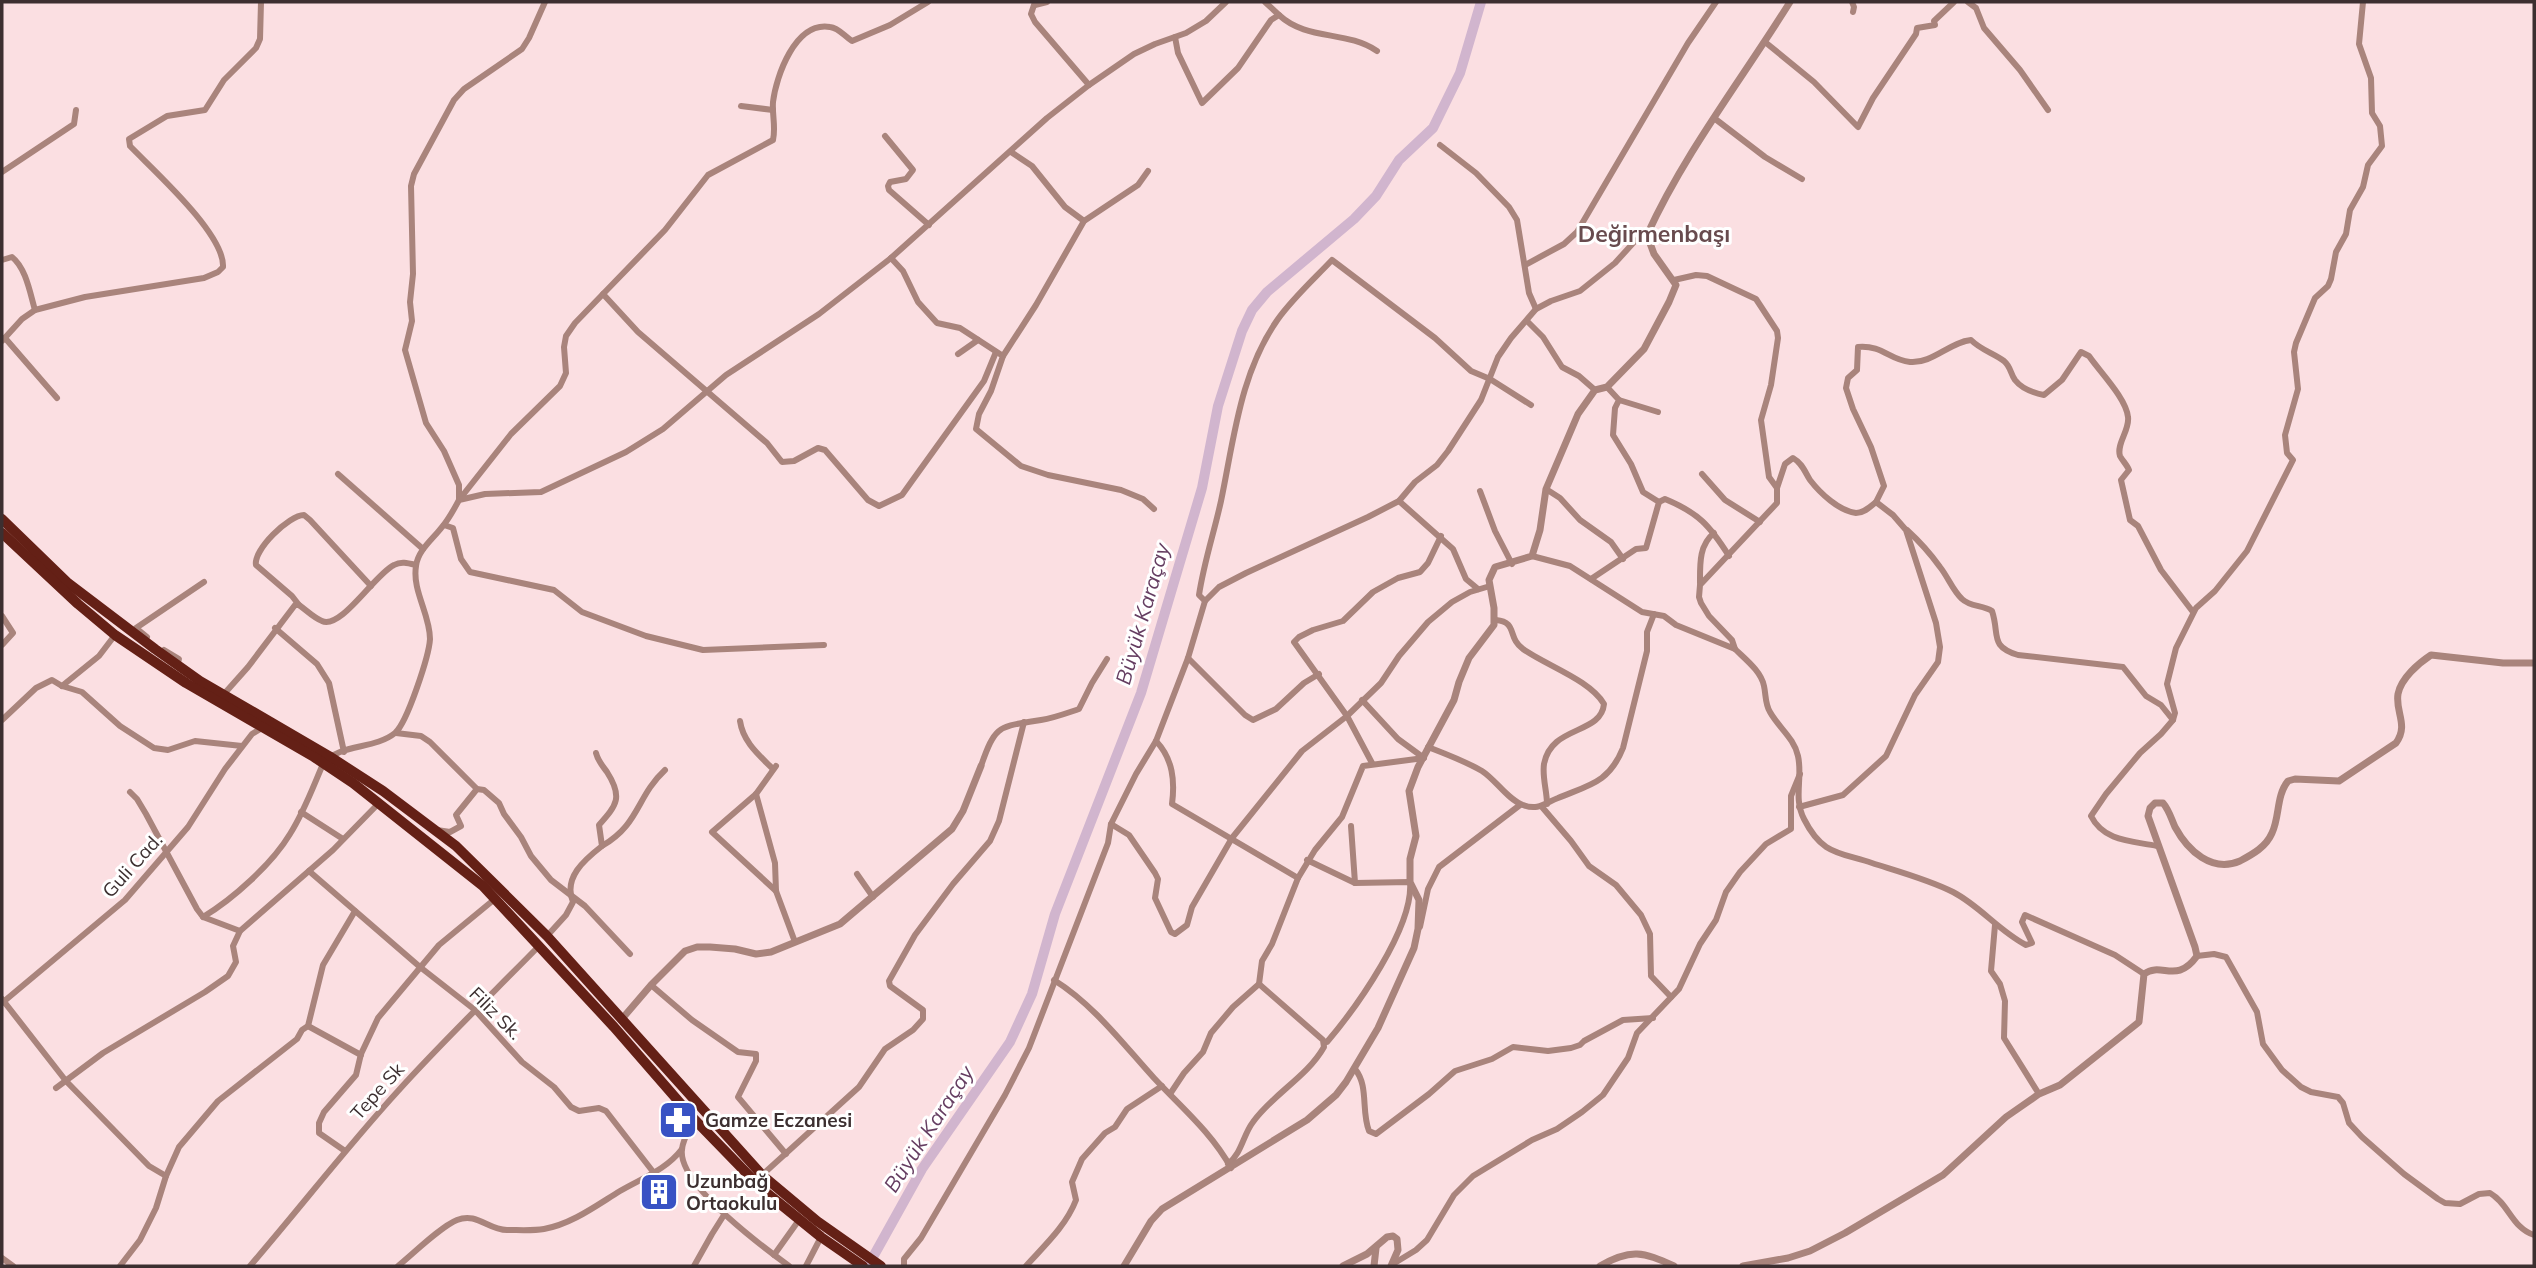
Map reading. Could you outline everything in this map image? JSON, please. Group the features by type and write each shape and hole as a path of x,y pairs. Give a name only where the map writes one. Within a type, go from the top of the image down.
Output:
{"highway":[{"path":"2,519 68,583 177,664 456,846 547,936 762,1175 863,1266"},
{"path":"2,533 115,635 186,683 326,760 422,835 496,898 694,1119 762,1190 821,1237 833,1239 881,1266"}],"street":[{"path":"57,398 3,340 22,318 35,310 85,296 204,278 223,267 221,252 206,225 130,146 129,139 167,116 205,110 224,79 256,48 260,39 261,2"},
{"path":"459,499 459,485 444,451 426,423 405,350 412,321 410,302 414,274 411,186 414,174 454,100 464,89 522,49 545,2"},
{"path":"396,733 406,716 422,674 430,638 416,584 416,565 423,549 444,525 459,499 510,434 560,386 566,373 566,336 575,323 665,230 708,175 773,140 773,110 777,84 785,58 796,43 817,27 829,26 852,41 890,25 928,2"},
{"path":"1048,2 1035,3 1031,14 1089,85"},
{"path":"459,499 541,492 626,452 663,429 706,390 819,314 891,258 1089,85 1134,54 1206,21 1226,2"},
{"path":"1265,2 1295,27 1312,33 1349,37 1377,51"},
{"path":"1525,265 1564,244 1577,232 1688,43 1716,2"},
{"path":"904,1266 904,1259 921,1238 1020,1066 1108,843 1111,824 1156,741 1188,658 1205,601 1228,582 1399,501 1415,482 1437,465 1481,400 1498,357 1536,309 1580,291 1615,263 1635,241 1647,235 1665,195 1790,2"},
{"path":"1852,2 1853,12"},
{"path":"1765,42 1814,82 1858,127 1873,97 1916,34 1917,28 1935,24 1934,21 1954,2"},
{"path":"1968,2 1978,5 1984,28 2020,70 2048,110"},
{"path":"2157,846 2124,842 2103,831 2091,816 2140,753 2173,720 2175,713 2168,695 2168,674 2176,648 2193,612 2215,591 2247,551 2293,460 2287,453 2285,435 2298,389 2294,352 2296,343 2315,298 2328,286 2336,252 2347,234 2350,209 2363,187 2368,165 2382,146 2380,126 2372,113 2371,78 2359,44 2363,2"},
{"path":"1175,37 1178,54 1202,103 1238,68 1271,20 1279,15"},
{"path":"741,106 773,110"},
{"path":"2,172 74,124 76,110"},
{"path":"1714,118 1765,158 1802,178"},
{"path":"885,136 913,170 906,179 890,182 889,190 929,225"},
{"path":"1440,145 1476,173 1517,220 1529,293 1536,309"},
{"path":"1011,152 1032,166 1065,207 1084,221"},
{"path":"1148,171 1138,184 1084,221 1003,356 991,391 979,414 976,429 1021,466 1048,475 1121,490 1143,499 1154,509"},
{"path":"1532,556 1540,530 1546,489 1578,414 1595,390 1607,387 1644,349 1670,302 1676,285 1654,254 1647,235"},
{"path":"2,260 12,257 16,260 35,310"},
{"path":"891,258 903,271 918,302 937,323 960,328 1003,356"},
{"path":"1205,601 1199,595 1204,561 1220,504 1248,376 1278,319 1332,260 1435,338 1471,371 1490,379 1531,405"},
{"path":"1674,280 1696,275 1707,276 1756,299 1777,331 1771,385 1761,419 1769,477 1777,488"},
{"path":"603,294 638,331 767,443 782,461 794,461 818,448 825,450 869,500 879,506 902,495 984,380 996,352"},
{"path":"1527,321 1543,337 1562,367 1579,376 1595,390"},
{"path":"958,354 978,340"},
{"path":"1700,584 1777,503 1777,488 1785,464 1793,458 1799,461 1813,483 1837,505 1856,513 1864,511 1876,502 1884,486 1846,388 1849,378 1857,370 1858,347 1876,347 1910,362 1923,360 1971,340 1980,349 2010,366 2015,379 2021,384 2034,393 2044,395 2063,380 2081,352 2089,356 2128,414 2129,424 2120,456 2129,470 2121,480 2130,520 2138,526 2161,570 2193,612"},
{"path":"1607,387 1619,400 1658,412"},
{"path":"1619,400 1615,408 1612,435 1631,464 1643,492 1659,502"},
{"path":"338,474 423,549"},
{"path":"1702,474 1724,500 1760,522"},
{"path":"1546,489 1560,498 1580,520 1611,542 1623,559"},
{"path":"1480,491 1495,531 1512,564"},
{"path":"1591,579 1636,549 1646,548 1659,502 1665,499 1689,509 1714,533 1729,556"},
{"path":"1399,501 1453,549 1466,579 1478,589"},
{"path":"1876,502 1921,543 1962,599 1992,611 1998,642 2003,650 2123,667 2146,696 2161,705 2173,720"},
{"path":"371,586 304,515 298,515 277,531 257,552 255,559 256,565 299,605 322,622 331,623 341,618 393,565 405,562 416,565"},
{"path":"444,525 453,528 461,559 470,572 554,590 582,612 646,636 703,650 824,645"},
{"path":"1799,807 1843,795 1886,756 1915,695 1938,662 1940,647 1937,623 1906,530"},
{"path":"1714,533 1703,547 1699,597 1709,616 1732,640 1735,649 1762,679 1769,711 1795,746 1800,774 1797,794 1799,807 1811,831 1835,853 1870,862 1952,891 2023,944 2032,943 2022,922 2022,917 2029,916 2115,955 2144,974"},
{"path":"1372,763 1347,716 1294,642 1299,637 1343,621 1373,592 1398,578 1420,572 1428,563 1441,536"},
{"path":"1230,1166 1252,1122 1309,1068 1324,1043 1342,1023 1379,969 1399,935 1406,914 1410,859 1416,836 1409,791 1428,747 1454,700 1469,658 1496,620 1489,580 1495,567 1532,556 1570,566 1642,612 1664,615 1676,625 1735,649"},
{"path":"177,664 179,659 155,645 136,628 204,582"},
{"path":"1111,824 1129,835 1158,879 1155,898 1171,932 1175,934 1187,925 1192,907 1232,838 1302,751 1347,716 1381,683 1399,656 1428,622 1452,602 1490,586"},
{"path":"224,694 248,667 275,628 295,605 299,605"},
{"path":"1418,929 1422,922 1428,889 1439,867 1521,805 1544,805 1600,781 1618,761 1647,651 1647,632 1654,614"},
{"path":"2,616 13,633 2,645"},
{"path":"1496,620 1509,624 1517,644 1579,682 1604,704 1601,714 1585,727 1556,740 1549,750 1544,766 1544,805 1589,866 1616,885 1641,915 1650,934 1651,976 1671,997"},
{"path":"275,628 317,664 329,683 344,751"},
{"path":"62,686 99,656 115,635"},
{"path":"2197,957 2148,816 2155,803 2162,803 2169,811 2182,838 2196,853 2210,863 2230,865 2259,850 2272,834 2280,796 2288,781 2339,781 2396,743 2402,733 2403,723 2398,692 2406,678 2431,655 2502,663 2534,663"},
{"path":"1188,658 1253,720 1276,709 1304,683 1319,674"},
{"path":"621,1020 685,951 696,947 735,949 756,954 771,952 840,924 952,829 963,811 995,734 1011,724 1045,720 1079,709 1091,683 1107,659"},
{"path":"2,719 51,680 82,692 120,726 155,748 168,750 195,741 242,746"},
{"path":"1362,701 1398,739 1424,758"},
{"path":"740,721 741,731 750,746 775,767 756,794 712,832 776,891"},
{"path":"762,1175 859,1087 880,1053 913,1030 923,1019 923,1010 890,986 889,981 915,935 953,884 990,841 999,821 1024,722"},
{"name":"Guli Cad.","path":"3,1001 125,900 188,827 242,746 262,727"},
{"path":"203,917 216,909 281,846 326,760 396,733 421,736 430,742 477,789 484,790 499,803 531,856 551,880 585,905 630,954"},
{"path":"1156,741 1166,751 1172,772 1172,804 1298,878"},
{"path":"1428,747 1481,771 1521,805"},
{"path":"596,753 617,793 617,802 612,811 599,825 601,846"},
{"path":"1170,1094 1203,1052 1217,1026 1259,984 1262,961 1272,944 1298,878 1307,860 1342,817 1363,766 1424,758"},
{"path":"547,936 566,915 573,902 569,892 572,876 579,866 601,846 626,829 650,784 665,770"},
{"path":"1392,1265 1427,1240 1450,1201 1473,1176 1532,1140 1558,1129 1595,1102 1628,1058 1637,1033 1679,989 1700,944 1716,920 1726,892 1740,872 1766,844 1791,829 1791,796 1800,774"},
{"path":"435,830 450,832 461,826 456,815 477,789"},
{"path":"130,792 142,807 165,853 203,917 240,931"},
{"path":"756,794 775,863 776,891 795,942"},
{"path":"56,1088 103,1053 228,976 236,962 233,946 240,931 309,871 379,803"},
{"path":"301,812 343,839"},
{"path":"1351,826 1355,883"},
{"path":"1307,860 1355,883 1410,882"},
{"name":"Filiz Sk.","path":"309,871 475,1010 523,1062 554,1087 571,1107 579,1111 599,1108 606,1111 654,1173"},
{"path":"858,874 873,897"},
{"path":"1124,1266 1151,1221 1163,1209 1307,1121 1336,1095 1355,1069 1378,1028 1413,948 1418,929 1419,900 1410,882"},
{"path":"345,1151 319,1133 318,1123 324,1112 356,1075 360,1055 378,1018 439,945 496,898"},
{"path":"120,1266 140,1240 156,1208 179,1147 218,1101 297,1039 308,1026 323,965 355,911"},
{"path":"1995,925 1991,971 2000,984 2005,1001 2004,1038 2039,1094"},
{"name":"Tepe Sk","path":"250,1266 289,1221 304,1198 313,1192 398,1091 539,946"},
{"path":"2144,974 2153,970 2182,970 2197,957 2214,954 2226,957 2257,1012 2260,1035 2268,1053 2305,1090 2338,1097 2352,1127 2427,1192 2445,1203 2460,1204 2479,1194 2490,1193 2499,1199 2517,1226 2534,1235"},
{"path":"1743,1266 1796,1256 1845,1233 1951,1169 2002,1121 2039,1094 2060,1085 2138,1022 2144,974"},
{"path":"1054,980 1087,1003 1192,1116 1230,1166"},
{"path":"1259,984 1324,1043"},
{"path":"651,985 692,1020 738,1052 756,1054 757,1061 738,1097 786,1154"},
{"path":"3,1001 66,1081 149,1166 166,1176"},
{"path":"1355,1069 1361,1076 1363,1085 1366,1124 1369,1131 1376,1134 1455,1071 1492,1059 1513,1047 1548,1051 1571,1048 1623,1020 1653,1018"},
{"path":"308,1026 360,1055"},
{"path":"1026,1266 1050,1240 1071,1211 1076,1200 1073,1177 1086,1154 1105,1133 1115,1127 1127,1109 1162,1086"},
{"path":"398,1266 456,1220 473,1217 502,1231 545,1229 593,1209 670,1162 682,1149 694,1119"},
{"path":"682,1149 685,1166 724,1215 789,1266"},
{"path":"694,1266 724,1215"},
{"path":"774,1255 799,1220"},
{"path":"806,1266 821,1237"},
{"path":"1343,1266 1376,1248 1387,1237 1396,1237 1398,1250 1392,1265"},
{"path":"1374,1266 1376,1248"},
{"path":"1600,1266 1632,1252 1674,1266"},
{"path":"2,1258 13,1266"}],"waterway":[{"name":"Büyük Karaçay","path":"868,1266 922,1169 1010,1042 1032,994 1055,914 1141,693 1202,488 1218,406 1242,331 1252,310 1267,292 1354,219 1376,196 1399,160 1433,128 1460,73 1481,2"}],"place":[{"name":"Gamze Eczanesi","path":"678,1120"},
{"name":"Uzunbağ Ortaokulu","path":"659,1192"}],"district":[{"name":"Değirmenbaşı","path":"1654,234"}]}
